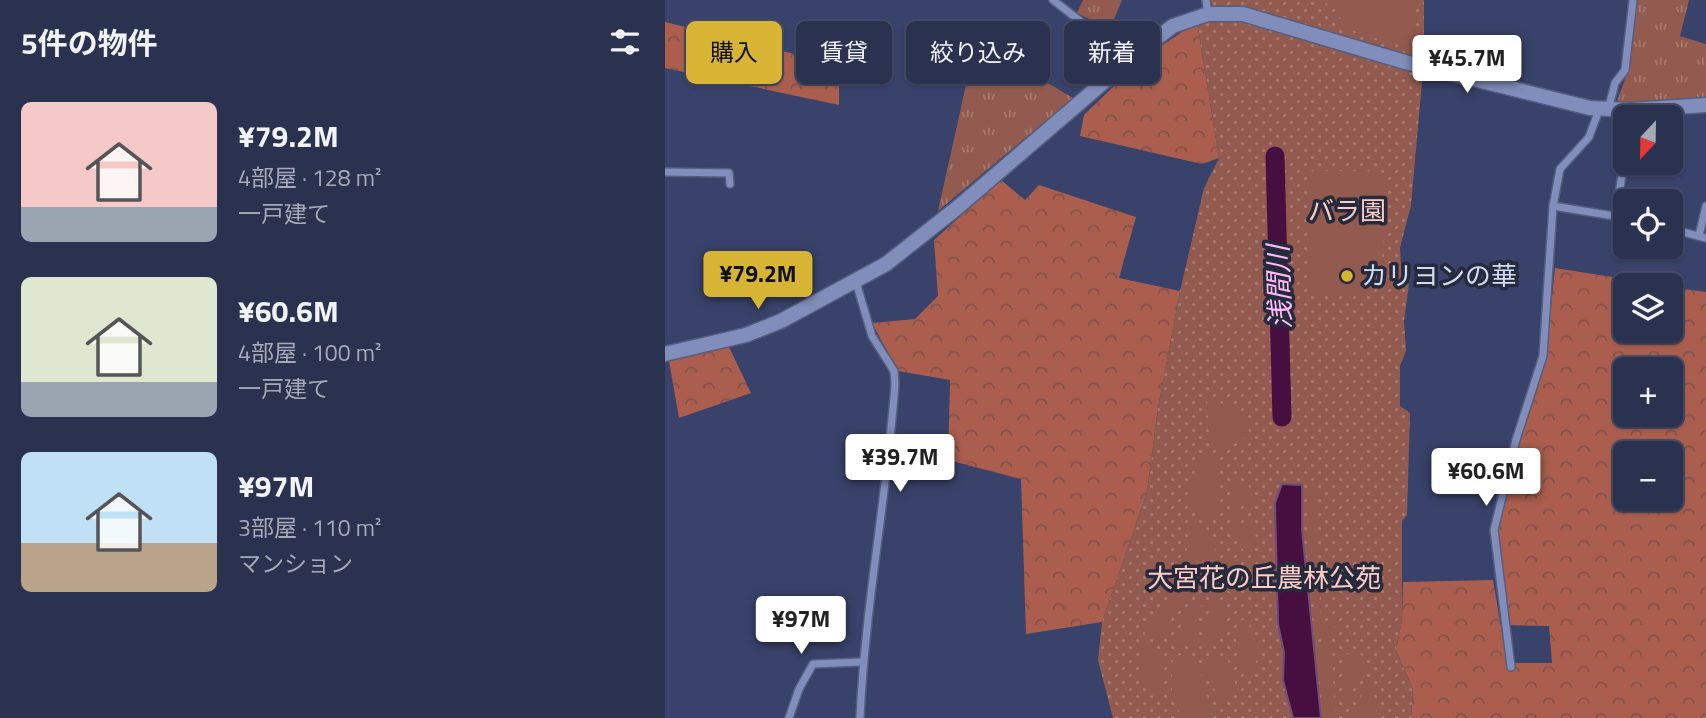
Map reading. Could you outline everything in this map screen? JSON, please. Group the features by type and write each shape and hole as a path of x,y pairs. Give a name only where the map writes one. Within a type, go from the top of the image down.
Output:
{"street":[{"path":"1053,0 1080,21"},
{"path":"1511,667 1495,530 1516,440 1543,356 1553,206 1560,169 1589,136 1615,83 1625,70 1633,0"},
{"path":"1160,36 1207,7 1344,45 1613,111"},
{"path":"665,354 746,335 781,321 886,264 957,208 1101,84"},
{"path":"1683,108 1706,105"},
{"path":"665,172 729,173 730,184"},
{"path":"1553,206 1613,215"},
{"path":"1683,232 1703,237 1706,206"},
{"path":"856,282 873,336 894,371 895,384 888,475 862,662 859,718"},
{"path":"789,718 799,689 813,664 862,662"}],"green space":[{"path":"1083,0 1122,0 1113,21 1094,21 1077,13"},
{"path":"1211,0 1424,0 1424,61 1285,18 1241,9 1212,9"},
{"path":"1319,0 1414,0 1417,51 1347,29 1334,7"},
{"path":"1637,0 1689,0 1680,36 1706,44 1706,97 1616,104 1629,68"},
{"name":"大宮花の丘農林公苑","path":"1243,20 1423,71 1411,205 1400,248 1402,279 1409,284 1404,321 1406,351 1400,366 1400,406 1410,413 1407,515 1402,521 1402,620 1396,650 1413,689 1411,718 1113,718 1098,660 1102,622 1147,492 1158,408 1180,291 1204,188 1219,158 1197,22"},
{"path":"665,22 686,27 686,72 665,68"},
{"path":"1197,22 1219,158 1202,164 1080,136 1084,115 1116,84 1160,84 1160,47"},
{"path":"782,51 796,54 796,84 839,84 839,105 740,84 782,84"},
{"path":"966,84 1050,84 1073,98 938,211"},
{"name":"バラ園","path":"1311,171 1381,171 1386,180 1388,205 1380,276 1366,293 1307,294 1307,209"},
{"path":"1001,180 1025,200 1039,185 1136,217 1119,278 1180,291 1158,408 1147,492 1102,622 1026,634 1021,479 948,460 950,380 898,371 872,323 915,319 938,296 934,240"},
{"path":"1555,268 1613,277 1613,343 1683,343 1683,289 1706,292 1706,718 1411,718 1413,689 1396,650 1402,620 1403,582 1493,580 1507,663 1552,663 1549,626 1506,625 1494,530 1513,454 1546,357"},
{"path":"729,347 751,393 679,418 669,361"},
{"path":"1207,398 1226,406 1243,420 1249,432 1240,442 1220,449 1209,442"},
{"path":"1205,453 1215,458 1218,466 1216,515 1211,518 1197,510 1191,496 1195,472"},
{"path":"1234,475 1249,487 1256,503 1238,506 1239,524 1257,523 1254,549 1249,554 1241,548 1232,531 1230,498 1231,478"},
{"path":"1315,478 1318,479 1316,526 1321,620 1336,622 1332,637 1316,639 1308,488"},
{"path":"1193,521 1209,532 1216,547 1212,563 1199,577 1185,570 1189,522"},
{"path":"1230,555 1236,563 1238,573 1234,588 1230,592 1212,584 1224,558"},
{"path":"1179,577 1193,586 1174,611 1166,638 1155,639 1147,636 1144,634 1173,592"},
{"path":"1215,600 1224,604 1222,635 1218,644 1205,647 1206,618"},
{"path":"1197,602 1202,604 1194,643 1192,646 1181,645 1177,639 1187,613"},
{"path":"1243,620 1252,630 1258,652 1257,660 1249,671 1243,668 1236,647 1237,621"},
{"path":"1332,643 1335,718 1325,718 1314,648 1316,644"},
{"path":"1142,644 1161,651 1161,696 1150,695 1143,685"},
{"path":"1346,654 1362,655 1364,667 1344,708"},
{"path":"1179,655 1190,656 1197,664 1208,698 1210,718 1182,718 1172,691 1172,662"},
{"path":"1215,656 1226,657 1235,681 1233,692 1223,702 1205,667 1208,660"},
{"path":"1368,682 1372,682 1377,714 1375,718 1350,718"}],"shaded area":[{"path":"1282,484 1302,485 1302,530 1321,718 1293,718 1283,680 1284,652 1278,624 1275,503"}],"waterway":[{"name":"浅間川","path":"1275,156 1282,417"}],"place":[{"name":"カリヨンの華","path":"1347,276"}]}
